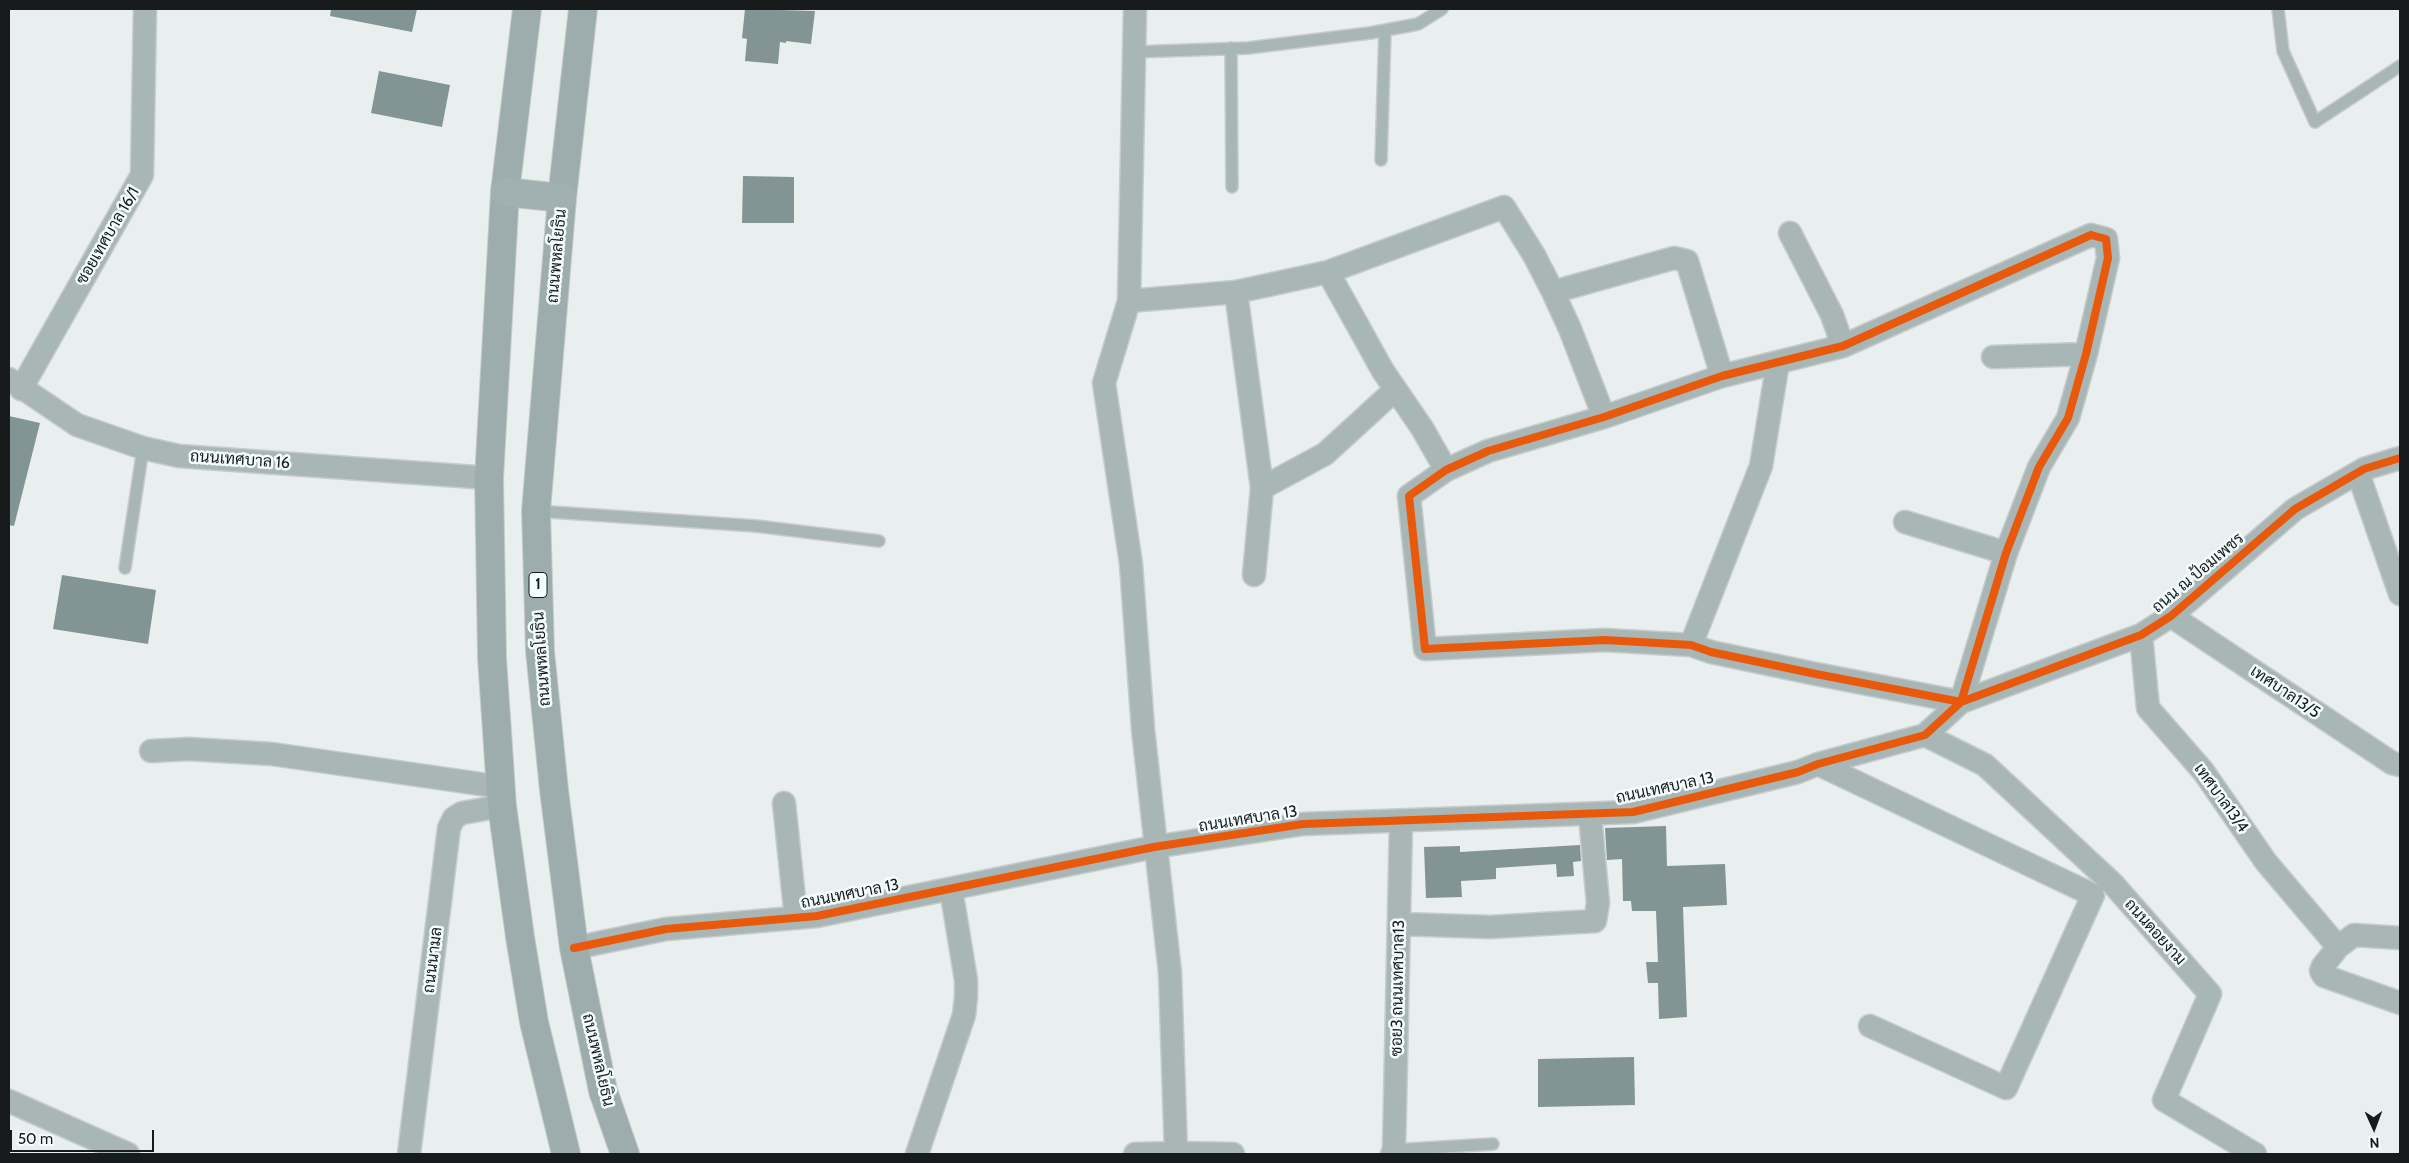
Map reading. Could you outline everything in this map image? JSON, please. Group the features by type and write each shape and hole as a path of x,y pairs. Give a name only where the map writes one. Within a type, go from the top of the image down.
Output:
{"highway":[{"path":"505,192 562,198"}],"main road":[{"path":"527,9 505,192 489,478 492,658 502,796 520,937 534,1022 566,1154"},
{"name":"ถนนพหลโยธิน","path":"582,9 562,198 536,511 540,651 554,790 574,948 603,1091 625,1154"}],"street":[{"name":"ซอยเทศบาล 16/1","path":"15,384 142,176 145,9"},
{"path":"1135,9 1129,301 1104,383 1132,564 1154,847 1170,973 1176,1153"},
{"path":"1129,301 1236,292 1328,272 1399,244 1504,207 1534,255 1553,292 1570,329 1604,417"},
{"path":"1790,233 1823,296 1843,346"},
{"path":"2091,234 2106,239 2108,258 2086,354 2068,418 2039,467 2006,553 1961,702 1711,652 1691,645 1605,640 1425,649 1409,496 1446,470 1488,451 1604,417 1722,376 1843,346 2091,234"},
{"path":"1553,292 1674,258 1687,261 1722,376"},
{"path":"1328,272 1395,390 1422,428 1446,470"},
{"path":"1236,292 1262,488 1254,576"},
{"path":"1993,358 2086,354"},
{"path":"1691,645 1761,466 1778,362"},
{"name":"ถนนเทศบาล 16","path":"15,384 77,425 143,448 179,456 489,478"},
{"path":"1262,488 1325,454 1395,390"},
{"name":"ถนน ณ ป้อมเพชร","path":"1926,735 1961,702 2141,635 2171,616 2295,509 2358,472 2400,458"},
{"path":"2358,472 2400,594"},
{"path":"1905,522 2006,553"},
{"name":"เทศบาล13/5","path":"2171,616 2384,758 2400,765"},
{"name":"เทศบาล13/4","path":"2141,635 2148,708 2203,772 2266,862 2338,947"},
{"name":"ถนนเทศบาล 13","path":"574,948 666,929 796,918 951,889 1154,847 1303,824 1401,822 1633,812 1798,772 1818,764 1926,735"},
{"name":"ถนนดอยงาม","path":"1926,735 1984,765 2113,884 2210,994 2164,1100 2255,1154"},
{"path":"150,751 189,749 272,754 502,796"},
{"path":"1818,764 2093,894 2006,1088 1870,1026"},
{"name":"ถนนนามล","path":"409,1154 449,828 454,818 462,813 502,796"},
{"path":"784,803 796,918"},
{"path":"1400,924 1490,927 1595,920 1598,903 1590,815"},
{"name":"ซอย3 ถนนเทศบาล13","path":"1393,1152 1401,822"},
{"path":"917,1154 965,1006 966,980 951,889"},
{"path":"2400,938 2354,936 2338,947 2321,971 2324,976 2400,1003"},
{"path":"9,1101 128,1154"},
{"path":"1135,1154 1233,1154"}],"lane":[{"path":"1134,52 1231,48 1385,30 1418,24 1442,9"},
{"path":"2278,9 2283,51 2315,122 2400,66"},
{"path":"1382,160 1385,30"},
{"path":"1231,48 1232,187"},
{"path":"126,568 143,448"},
{"path":"536,511 756,526 879,541"},
{"path":"1393,1152 1493,1144"}],"building":[{"path":"331,9 417,9 412,32 330,16"},
{"path":"745,9 815,11 811,44 780,42 778,64 745,61 747,39 742,38"},
{"path":"379,71 450,85 442,127 371,113"},
{"path":"743,176 794,177 794,223 742,223"},
{"path":"9,416 40,423 14,526 9,525"},
{"path":"62,575 156,590 148,644 53,629"},
{"path":"1666,826 1667,866 1725,864 1727,905 1683,907 1687,1017 1659,1019 1658,983 1648,983 1646,962 1658,962 1656,911 1632,911 1631,901 1623,901 1622,859 1607,860 1605,828"},
{"path":"1580,845 1581,861 1573,862 1574,876 1557,877 1556,864 1496,868 1496,879 1461,881 1462,897 1426,898 1424,847 1460,846 1460,852"},
{"path":"1634,1057 1635,1105 1538,1107 1538,1059"}],"cycle path":[{"path":"2091,235 2106,239 2108,258 2086,354 2068,418 2039,467 2006,553 1961,702 1711,652 1691,645 1605,640 1425,649 1409,496 1446,470 1488,451 1604,417 1722,376 1843,346 2091,235"},
{"path":"574,948 666,929 817,916 1154,847 1303,824 1633,812 1798,772 1818,764 1925,735 1961,702 2141,635 2171,616 2295,509 2364,469 2400,458"}]}
